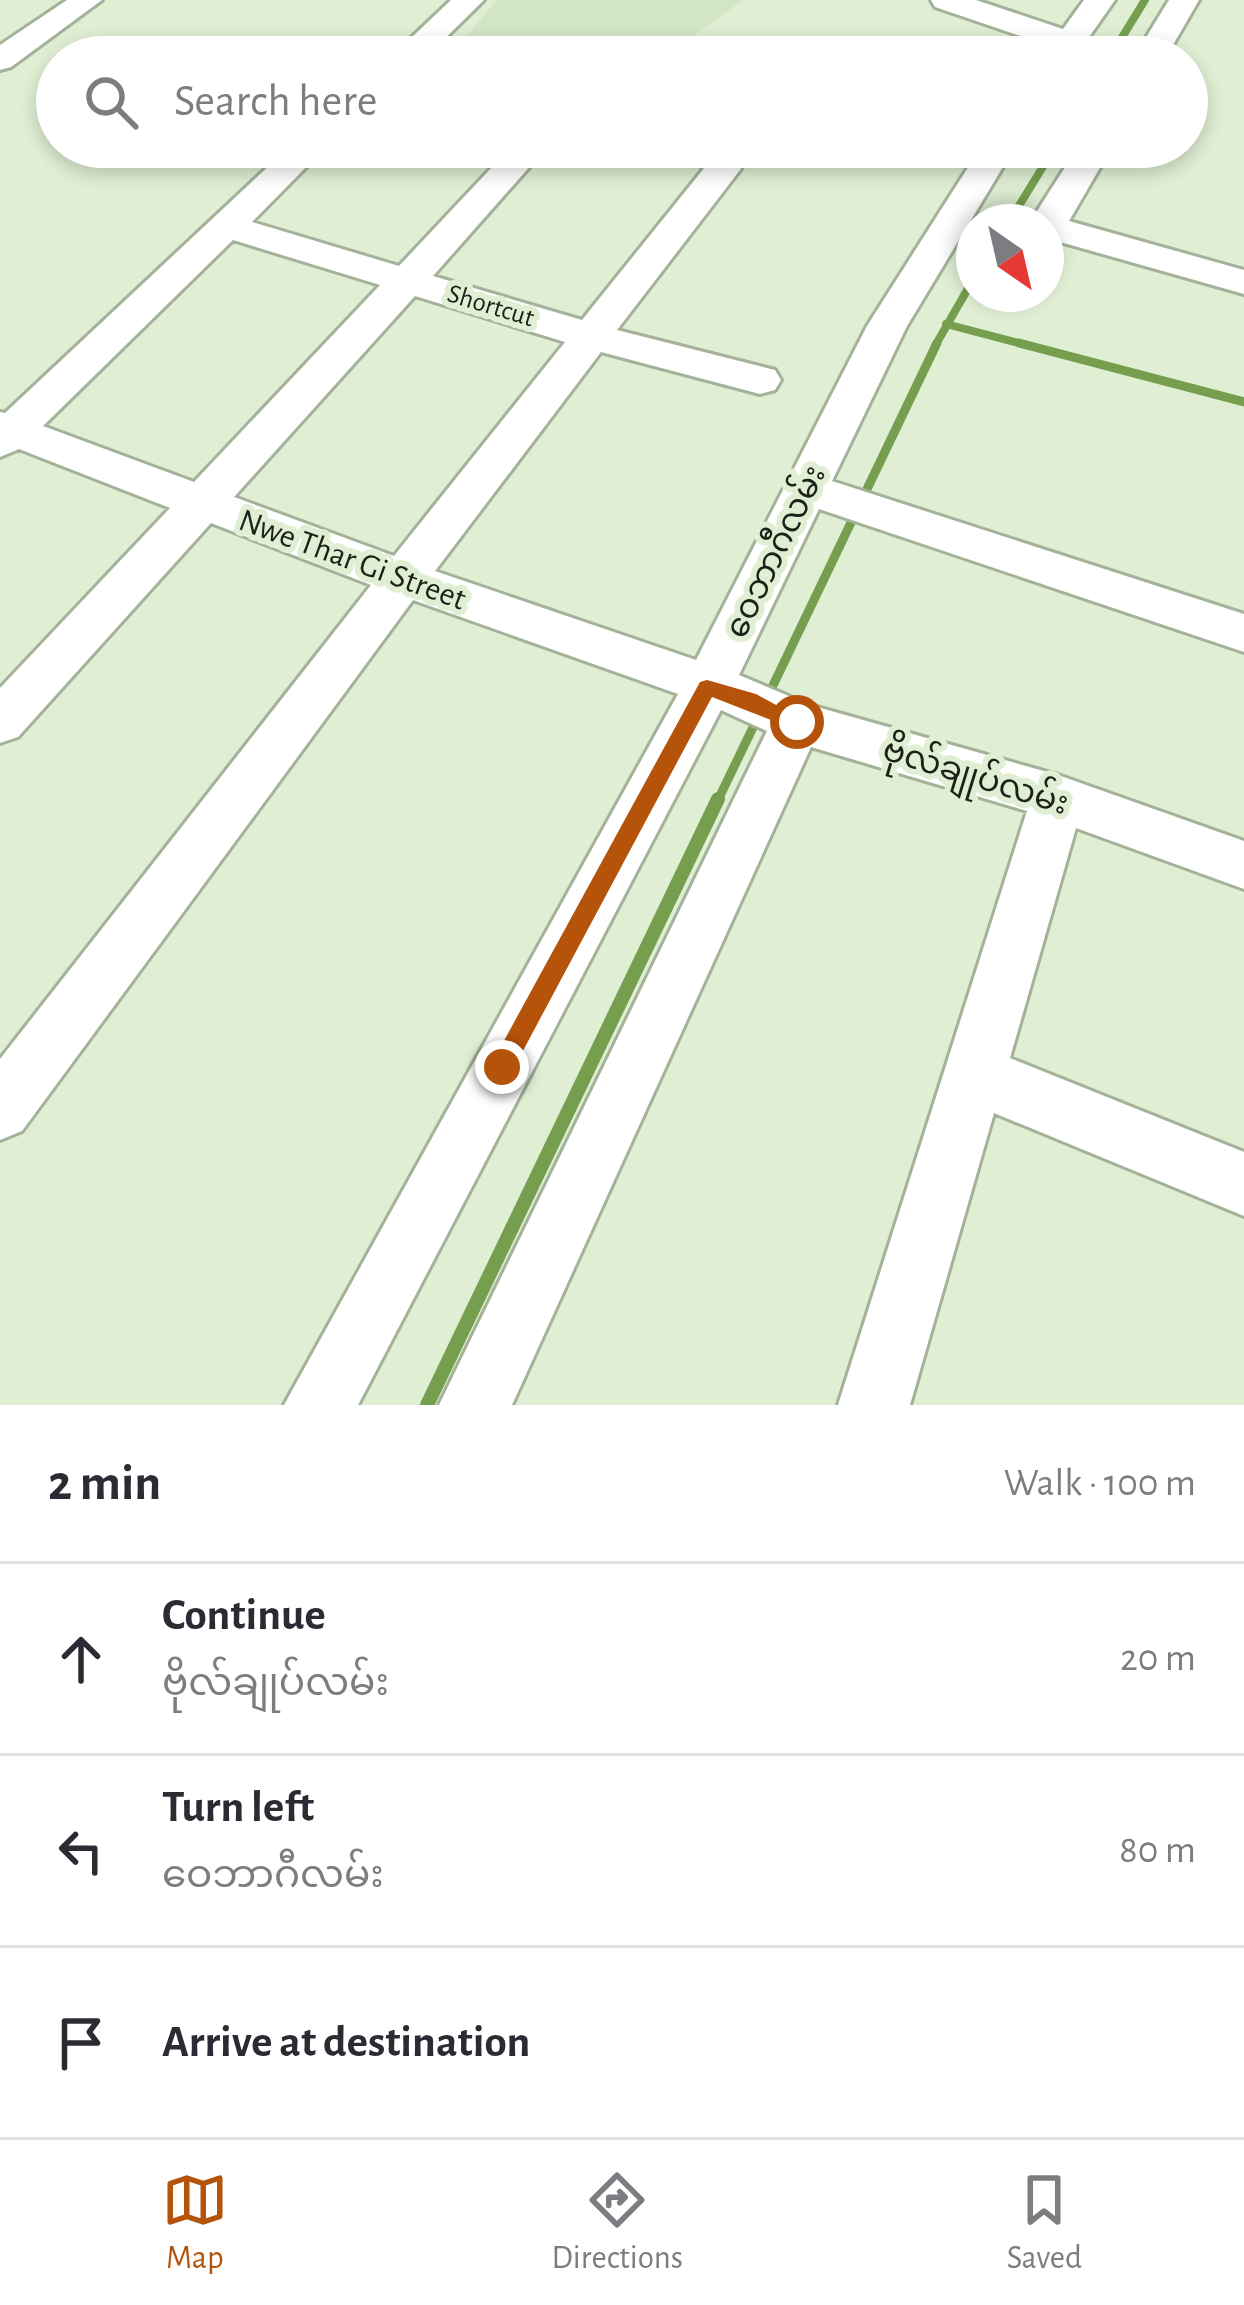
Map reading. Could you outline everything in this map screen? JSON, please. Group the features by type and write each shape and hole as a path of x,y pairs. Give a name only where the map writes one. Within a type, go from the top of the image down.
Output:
{"street":[{"path":"0,61 87,0"},
{"path":"430,36 469,0"},
{"path":"946,0 1031,36"},
{"path":"1074,36 1100,0"},
{"path":"1163,36 1184,0"},
{"path":"5,432 286,168"},
{"path":"0,722 511,168"},
{"path":"0,1109 403,578 722,168"},
{"name":"ဝေဘာဂီလမ်း","path":"1003,168 1013,204"},
{"path":"1030,204 1071,168"},
{"name":"Shortcut","path":"223,225 594,337 760,380"},
{"path":"1064,227 1239,268"},
{"name":"ဝေဘာဂီလမ်း","path":"320,1405 757,706 887,326 956,267"},
{"name":"Nwe Thar Gi Street","path":"5,432 757,706"},
{"path":"828,496 1244,633"},
{"path":"475,1405 757,706"},
{"name":"ဗိုလ်ချုပ်လမ်း","path":"757,706 1058,798 1244,865"},
{"path":"874,1405 1058,798"},
{"path":"974,1073 1244,1184"}],"shaded area":[{"path":"497,0 743,0 693,36 467,36"}],"waterway":[{"path":"1123,36 1145,0"},
{"path":"1020,204 1042,168"},
{"path":"947,324 956,309"},
{"path":"935,346 947,324"},
{"path":"947,324 1030,346"},
{"path":"766,700 937,343"},
{"path":"1019,343 1244,402"},
{"path":"717,802 758,717"},
{"path":"427,1405 718,799"}],"route":[{"path":"502,1067 707,688 749,699 797,722"}]}
